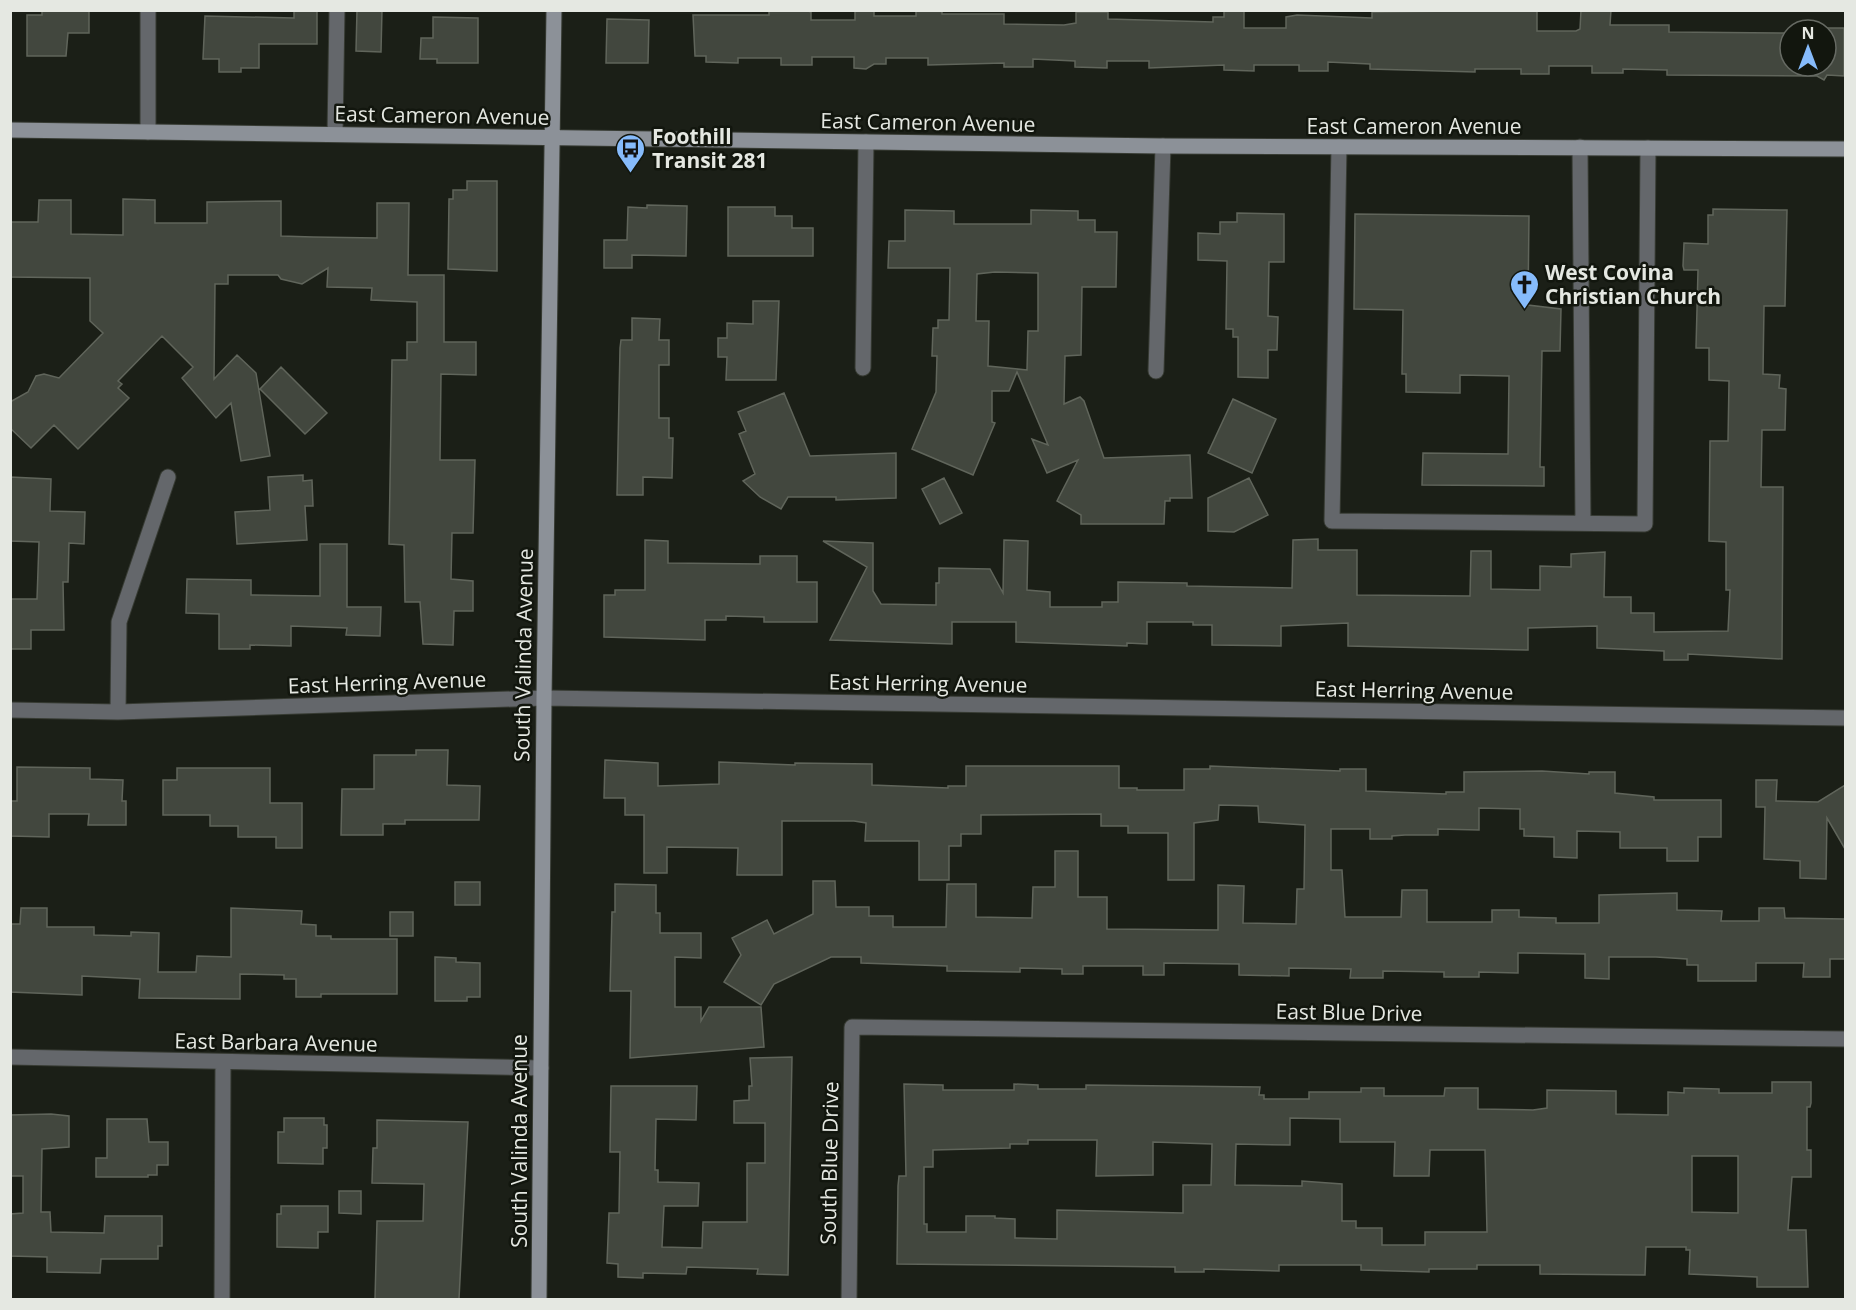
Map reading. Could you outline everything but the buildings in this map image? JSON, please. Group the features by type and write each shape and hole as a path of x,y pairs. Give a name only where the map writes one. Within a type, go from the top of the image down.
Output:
{"main road":[{"name":"South Valinda Avenue","path":"539,1299 550,137 554,10"},
{"name":"East Cameron Avenue","path":"10,130 1163,146 1845,149"}],"street":[{"path":"148,10 148,132"},
{"path":"336,134 337,10"},
{"path":"863,368 866,142"},
{"path":"1156,371 1163,146"},
{"path":"1339,147 1332,521 1645,524 1648,148"},
{"path":"1580,147 1583,523"},
{"path":"118,712 119,622 168,477"},
{"name":"East Herring Avenue","path":"10,710 118,712 544,698 1845,718"},
{"name":"East Blue Drive","path":"852,1027 1845,1039"},
{"name":"South Blue Drive","path":"849,1299 852,1027"},
{"name":"East Barbara Avenue","path":"10,1057 541,1068"},
{"path":"222,1299 223,1062"}],"place":[{"name":"Foothill Transit 281","path":"631,174"},
{"name":"West Covina Christian Church","path":"1524,310"}]}
